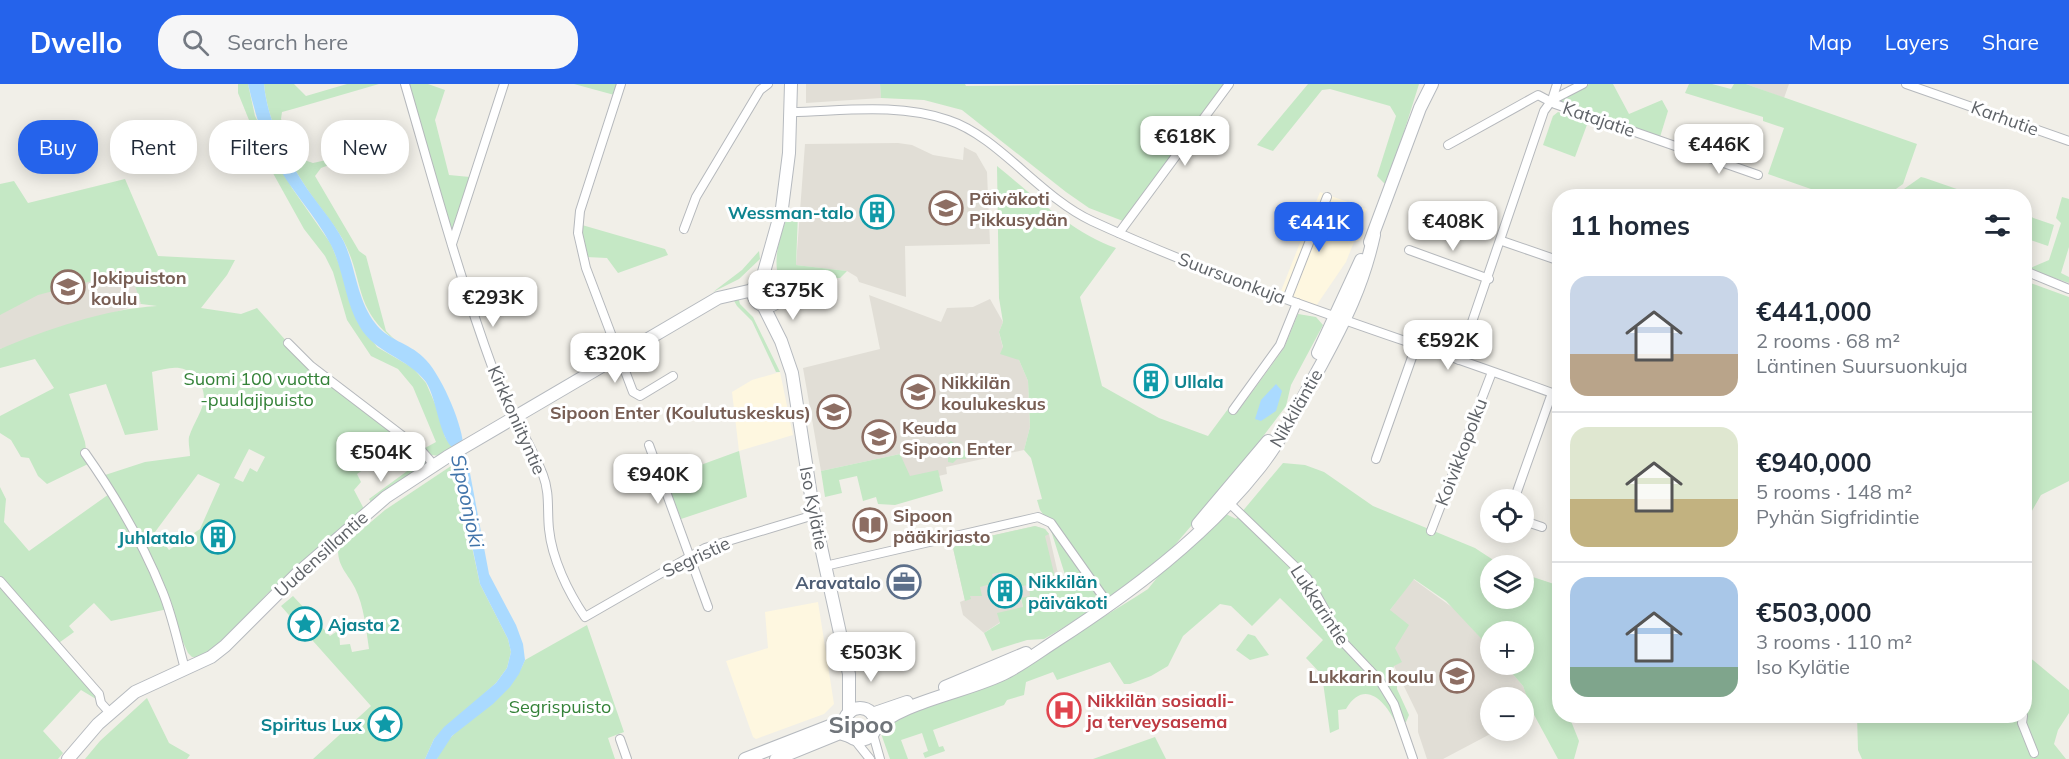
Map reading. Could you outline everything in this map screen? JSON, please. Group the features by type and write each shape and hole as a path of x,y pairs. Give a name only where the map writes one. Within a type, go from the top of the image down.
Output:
{"street":[{"name":"Kirkkoniityntie","path":"405,84 452,245 494,373 514,419 543,474 554,554 585,617"},
{"path":"452,245 504,84"},
{"path":"621,84 580,211 578,233 586,268 618,357 636,396 674,376"},
{"path":"684,229 696,197 760,90 768,84"},
{"path":"771,251 775,281 781,292 777,303 764,307 755,302 753,290 762,279 782,208 789,153 791,84"},
{"path":"1119,233 1229,84"},
{"name":"Nikkiläntie","path":"1420,108 1424,84"},
{"name":"Nikkiläntie","path":"874,732 884,721 900,713 994,679 1055,641 1109,605 1174,552 1226,500 1283,420 1341,319 1420,108 1432,84"},
{"path":"1459,360 1502,241 1544,111 1552,100 1557,84"},
{"path":"1552,100 1583,84"},
{"name":"Karhutie","path":"1906,84 2069,141"},
{"name":"Katajatie","path":"1448,145 1538,95 1552,100 1555,104 1758,174"},
{"name":"Suursuonkuja","path":"791,112 900,109 951,121 975,133 1046,193 1072,211 1119,233 1297,303 1552,393"},
{"path":"1287,299 1326,197"},
{"path":"1502,241 1552,258"},
{"path":"1409,250 1489,279"},
{"path":"2032,274 2069,289"},
{"path":"762,279 775,281"},
{"name":"Uudensillantie","path":"68,759 110,713 135,692 218,652 297,574 358,519 434,465 718,298 753,290"},
{"name":"Iso Kylätie","path":"777,303 781,341"},
{"path":"1233,410 1284,338 1297,303"},
{"name":"Iso Kylätie","path":"764,307 781,341 792,373 814,515 849,674 868,711"},
{"path":"288,343 310,366 421,450 434,465"},
{"path":"1376,459 1416,346"},
{"name":"Koivikkopolku","path":"1431,531 1492,372"},
{"path":"1518,489 1552,404"},
{"path":"649,445 691,555 708,607"},
{"path":"85,453 120,504 144,550 164,596 185,669"},
{"name":"Lukkarintie","path":"1226,500 1307,578 1343,642 1380,681 1394,704 1413,759"},
{"name":"Segristie","path":"585,617 691,555 814,515"},
{"path":"825,566 1038,517 1051,523 1109,605"},
{"path":"1534,524 1542,527"},
{"path":"0,581 99,693 101,703 110,713"},
{"name":"Nikkiläntie","path":"868,711 966,679 1055,641"},
{"name":"Iso Kylätie","path":"847,716 849,674"},
{"path":"745,759 847,716 868,711 876,723 874,732 880,759"},
{"path":"847,716 845,729 870,759"},
{"path":"2022,723 2034,753"},
{"path":"776,759 840,733 865,740 874,732"},
{"path":"620,740 627,759"}],"shaded area":[{"path":"806,84 880,84 881,98 806,103"},
{"path":"1746,84 1789,84 1784,98"},
{"path":"898,143 912,145 933,155 963,160 964,147 976,153 987,172 990,244 905,246 906,297 859,282 857,277 847,271 796,265 805,144"},
{"path":"1320,192 1367,209 1346,262 1316,306 1281,291"},
{"name":"Jokipuiston koulu","path":"128,263 141,304 0,349 0,267"},
{"name":"Nikkilän koulukeskus","path":"869,295 941,322 947,308 973,307 990,299 1003,322 999,332 1003,348 1019,360 1028,381 1030,427 1024,450 946,467 947,474 909,483 900,454 821,471 803,368 880,349"},
{"path":"780,372 793,435 739,451 732,392 752,380"},
{"path":"1035,526 1045,529 1049,534 1061,587 1021,599 1023,607 984,633 963,615 960,602 965,600 953,548 959,543"},
{"name":"Lukkarin koulu","path":"1413,579 1456,610 1480,637 1480,675 1514,675 1523,687 1480,687 1480,739 1443,759 1427,759 1418,732 1418,715 1394,666 1395,648 1390,610"},
{"path":"818,602 834,704 824,714 756,739 753,737 726,661 768,648 765,612"}],"green space":[{"path":"238,84 248,84 257,120 249,120 238,93"},
{"path":"264,84 294,84 306,96 347,84 379,84 282,112 282,120 272,120"},
{"path":"408,84 428,84 445,90 435,120 449,175 470,177 454,231 451,233"},
{"path":"574,84 621,84 618,96"},
{"path":"880,84 965,84 966,86 1224,84 1123,221 1089,208 962,110 924,100 881,98"},
{"path":"1308,84 1419,84 1387,186 1377,176 1396,116 1390,106 1330,89 1322,90 1273,151 1257,145"},
{"path":"1589,84 1613,84 1629,114 1662,100 1668,111 1660,137 1560,104 1561,100"},
{"path":"1689,84 1712,84 1731,89 1734,84 1746,84 1917,144 1903,184 1896,189 1811,189 1768,174 1784,128 1763,121 1763,117 1685,93"},
{"path":"1558,112 1588,122 1575,157 1543,145 1553,116"},
{"path":"321,161 321,168 315,176 359,251 366,256 386,331 396,341 382,329 372,317 342,238 299,174 309,174 309,162"},
{"path":"997,166 1068,223 1083,233 1116,248 1080,297 1102,386 1159,418 1208,436 1228,409 1236,414 1284,348 1298,314 1316,317 1323,325 1291,385 1286,406 1227,484 1168,553 1088,613 1044,639 1027,640 992,651 984,633 1000,623 997,613 1023,607 1021,598 1030,596 1029,585 1021,586 1018,577 1004,580 1002,572 992,574 994,583 980,587 982,596 970,596 971,599 965,601 953,548 959,543 1035,526 1045,529 1049,534 1045,536 1058,590 1067,581 1048,521 1040,510 1037,500 1042,499 1031,458 1024,450 1030,427 1028,381 1019,360 1000,354 1003,347 999,332 1003,322 999,298"},
{"path":"273,174 285,174 331,244 354,313 377,347 413,368 426,383 439,413 445,437 454,449 440,456 431,455 425,448 436,442 413,387 398,369 371,356 347,320 333,272 325,256 304,229"},
{"path":"1921,177 1957,189 1904,189"},
{"name":"Suomi 100 vuotta -puulajipuisto","path":"125,179 158,256 235,260 227,275 201,308 241,314 257,308 288,343 419,448 427,461 424,466 371,502 369,499 410,469 395,448 357,474 361,482 354,490 364,509 267,594 226,640 201,657 192,657 188,653 168,609 111,621 94,603 69,626 74,632 56,645 98,697 96,699 81,690 43,731 63,753 58,759 0,759 0,487 6,499 4,522 29,551 112,492 102,476 145,462 190,456 189,437 204,400 201,385 185,370 175,368 152,372 158,430 125,435 106,384 69,394 85,442 88,464 47,484 38,476 29,458 21,457 11,440 0,433 0,416 54,388 35,359 0,368 0,349 77,321 117,311 157,306 141,304 130,271 38,295 0,315 0,184 14,181 28,203","holes":["249,449 265,457 257,472 250,468 243,482 234,478","198,474 220,484 200,529 169,550 155,532"]},
{"path":"2062,197 2069,199 2069,247 2061,273 2069,277 2069,283 2032,270 2032,267 2049,260 2061,223 2056,218"},
{"path":"789,213 798,213 796,265 847,271 840,278 800,279 792,276 791,284 779,279 777,254 780,237"},
{"path":"2032,217 2054,225 2048,246 2032,240"},
{"path":"582,225 665,249 668,255 618,273 607,258 586,257 582,243"},
{"path":"759,251 760,259 739,279 713,292 742,270"},
{"path":"2032,284 2069,297 2069,481 2041,495 2032,511"},
{"path":"738,297 740,304 753,317 780,372 776,372 752,321 733,299"},
{"path":"951,441 968,453 966,459 957,459 953,463 948,462 948,443"},
{"path":"739,451 747,497 681,519 665,478"},
{"path":"900,454 910,476 938,470 943,491 895,505 878,504 876,497 863,501 857,476 839,480 842,493 825,497 821,471"},
{"path":"1283,463 1305,465 1324,472 1373,506 1475,548 1486,555 1480,555 1480,609 1534,609 1534,577 1552,583 1552,723 1572,723 1579,741 1574,759 1558,759 1534,715 1534,687 1523,687 1514,675 1534,675 1534,621 1480,621 1480,637 1446,601 1414,579 1390,610 1409,625 1395,648 1402,662 1394,666 1392,671 1397,680 1397,689 1409,715 1406,722 1397,726 1381,702 1368,694 1353,700 1346,709 1338,710 1339,729 1330,733 1322,675 1306,658 1323,640 1280,598 1252,626 1231,606 1220,604 1183,636 1168,666 1151,676 1124,684 1110,662 1057,680 1053,672 1026,682 1024,695 1007,700 1004,705 933,730 939,747 943,746 945,751 925,758 923,753 928,751 922,733 901,740 908,759 890,759 879,728 1095,622 1148,589 1164,569 1226,514 1236,519"},
{"path":"454,464 480,584 508,639 511,652 507,668 496,683 434,739 425,759 313,759 371,706 305,632 303,624 295,622 281,606 293,596 330,636 339,630 340,645 350,644 352,652 369,649 361,602 342,566 338,550 385,510"},
{"name":"Segrispuisto","path":"587,625 624,732 608,738 615,759 437,759 443,747 453,736 505,690 517,676 525,660"},
{"path":"1248,634 1255,636 1269,655 1250,660 1236,650"},
{"path":"2032,659 2069,690 2069,713 2058,730 2054,744 2066,759 1862,759 1858,750 1857,723 2032,723"},
{"path":"147,698 169,743 190,755 187,759 85,759 100,741"},
{"path":"1155,737 1166,759 1093,759"}],"water":[{"path":"248,84 264,84 272,120 257,120"},
{"path":"283,174 298,174 335,226 344,242 364,304 375,323 386,334 417,352 430,364 443,385 461,434 463,443 454,449 441,427 426,382 410,367 374,343 360,327 351,308 331,245"},
{"path":"1276,384 1282,391 1276,411 1261,421 1255,419 1261,400"},
{"name":"Sipoonjoki","path":"466,452 489,574 516,625 523,644 525,660 510,687 493,704 452,736 437,759 425,759 434,739 444,727 496,683 507,668 511,652 508,639 480,584 454,459"}],"place":[{"name":"Päiväkoti Pikkusydän","path":"946,208"},
{"name":"Wessman-talo","path":"877,212"},
{"name":"Jokipuiston koulu","path":"68,287"},
{"name":"Ullala","path":"1151,381"},
{"name":"Nikkilän koulukeskus","path":"918,392"},
{"name":"Sipoon Enter (Koulutuskeskus)","path":"834,412"},
{"name":"Keuda Sipoon Enter","path":"879,437"},
{"name":"Sipoon pääkirjasto","path":"870,525"},
{"name":"Juhlatalo","path":"218,537"},
{"name":"Aravatalo","path":"904,582"},
{"name":"Nikkilän päiväkoti","path":"1005,591"},
{"name":"Ajasta 2","path":"305,624"},
{"name":"Lukkarin koulu","path":"1457,676"},
{"name":"Nikkilän sosiaali- ja terveysasema","path":"1064,710"},
{"name":"Spiritus Lux","path":"385,724"}],"district":[{"name":"Sipoo","path":"861,724"}]}
